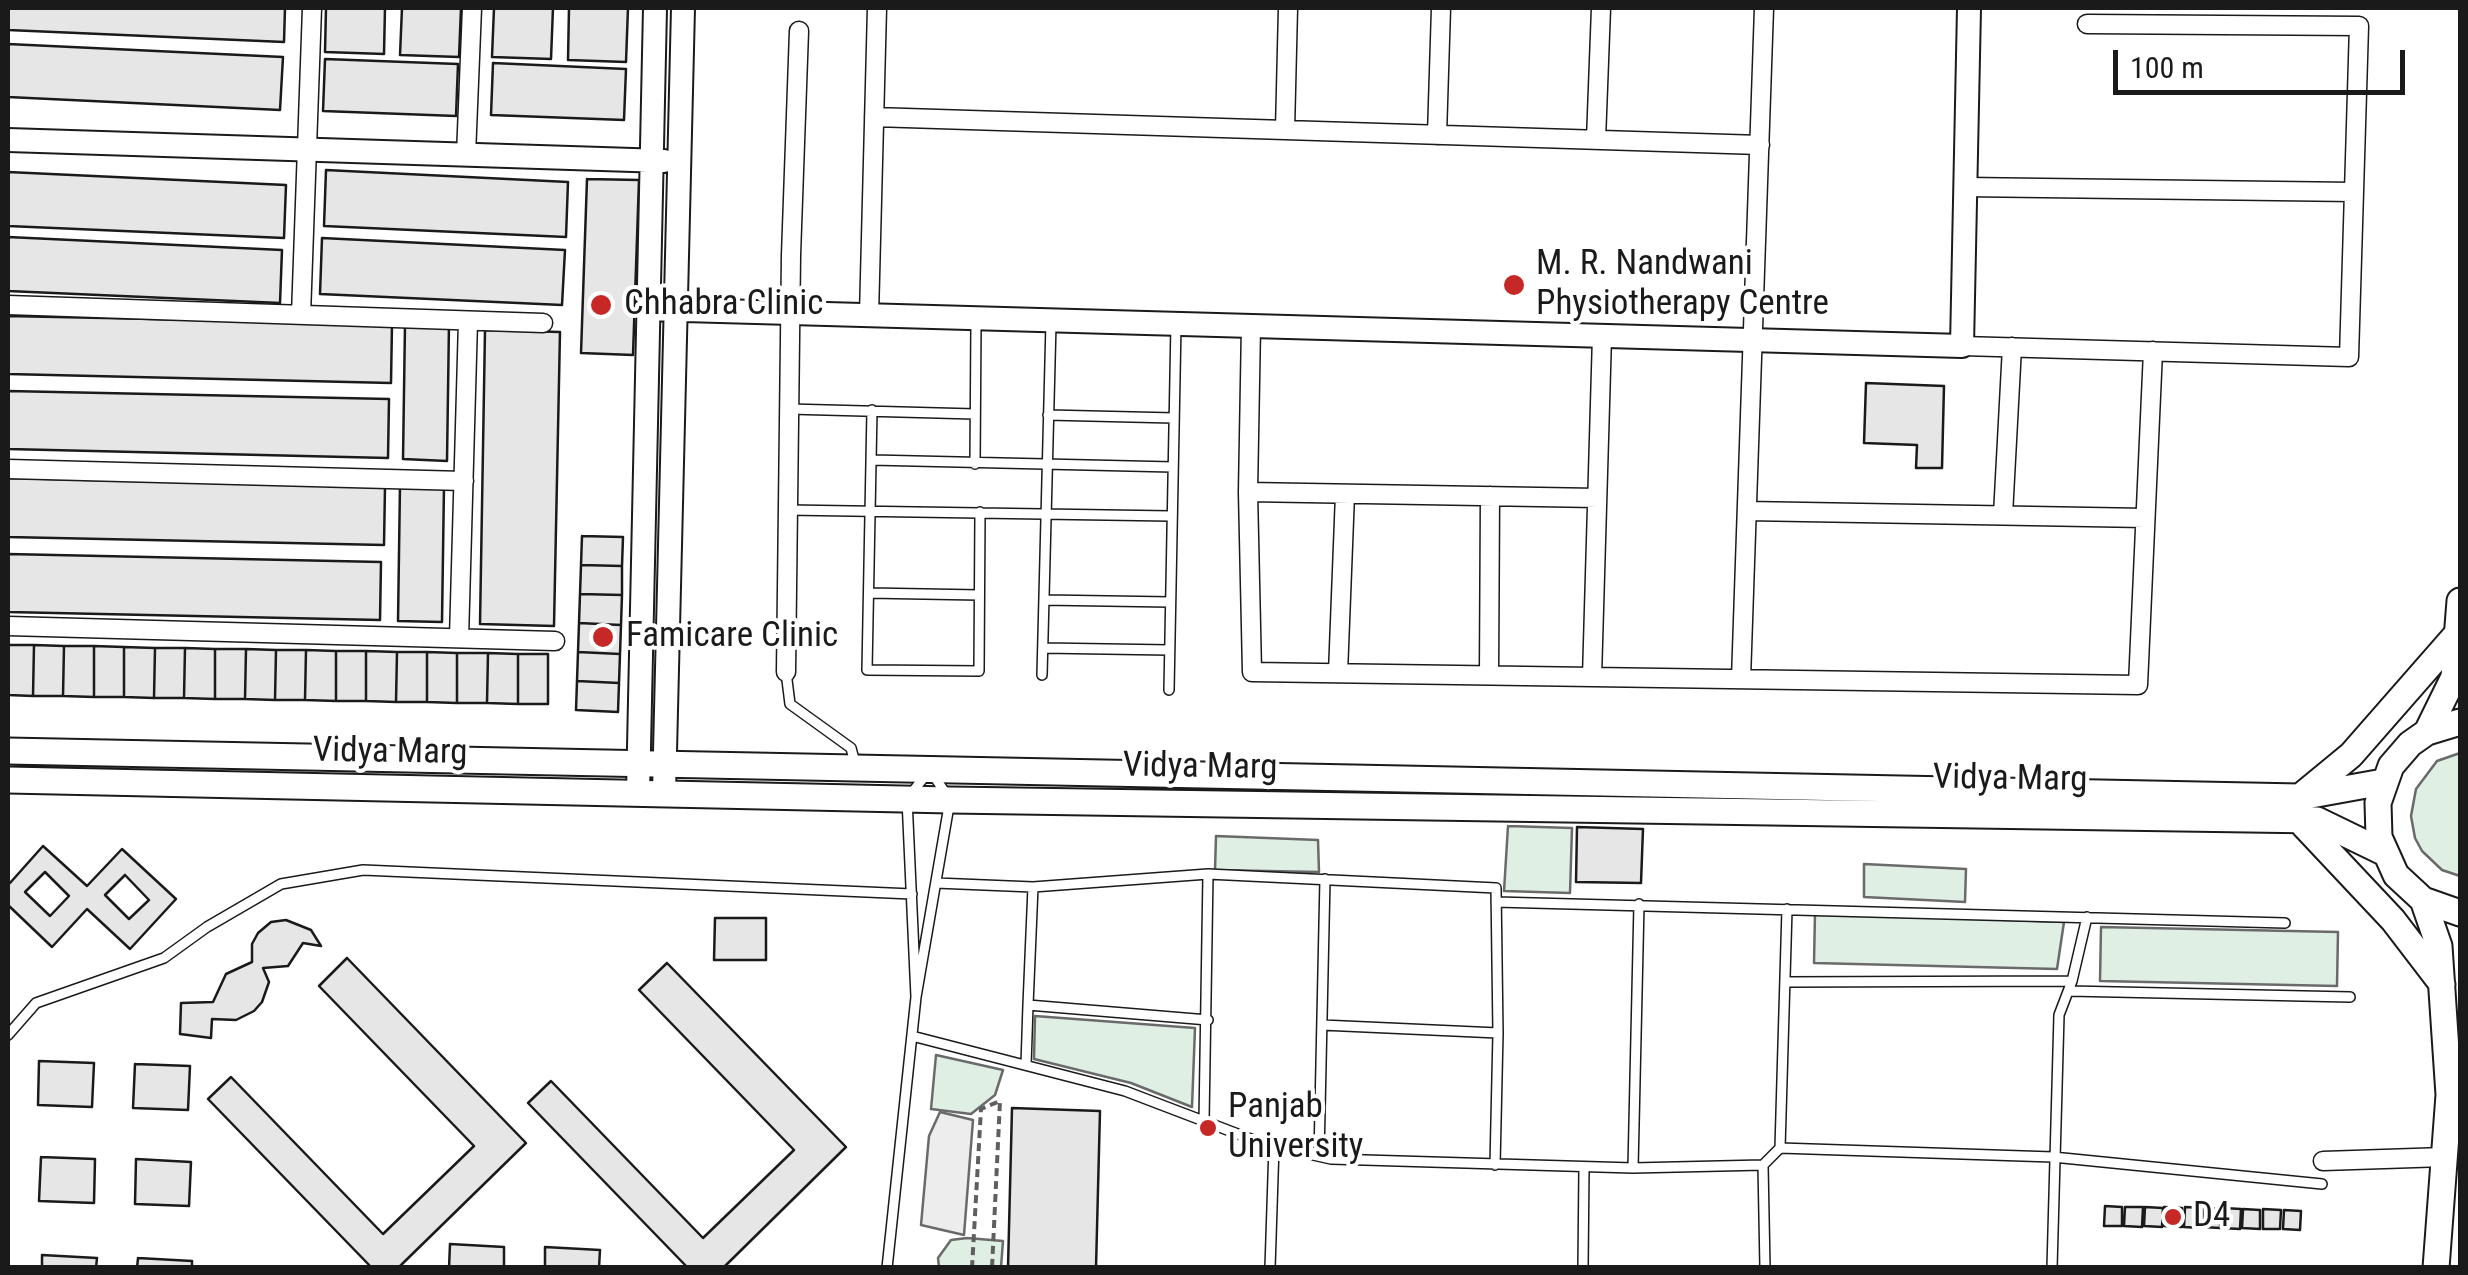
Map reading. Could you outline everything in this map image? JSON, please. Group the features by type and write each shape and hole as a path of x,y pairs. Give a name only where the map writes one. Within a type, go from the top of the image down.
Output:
{"main road":[{"path":"2427,732 2454,677 2460,601"},
{"path":"2442,984 2299,808 2458,634"},
{"path":"2460,722 2427,732 2396,758 2378,803 2379,836 2396,875 2423,900 2460,914"},
{"name":"Vidya Marg","path":"8,751 930,769 2299,808 2384,852"},
{"name":"Vidya Marg","path":"8,780 950,800 2299,808 2384,782"},
{"path":"2423,900 2439,946 2449,1094 2436,1268"}],"street":[{"path":"301,315 312,8"},
{"path":"466,154 472,8"},
{"path":"651,793 649,309 656,8"},
{"path":"651,764 676,309 683,8"},
{"path":"868,315 877,8"},
{"path":"1285,130 1288,8"},
{"path":"1437,135 1441,8"},
{"path":"1596,140 1600,8"},
{"path":"1741,679 1764,8"},
{"path":"1962,346 1969,8"},
{"path":"649,309 2349,357 2359,26 2087,24"},
{"path":"786,672 790,313 799,31"},
{"path":"874,117 1760,146"},
{"path":"8,140 679,162"},
{"path":"1965,187 2354,192"},
{"path":"8,305 543,323"},
{"path":"460,638 468,321"},
{"path":"1250,326 1252,672 2138,684 2153,351"},
{"path":"1592,676 1602,336"},
{"path":"2003,515 2012,348"},
{"path":"8,469 464,481"},
{"path":"1248,492 1597,498"},
{"path":"1338,673 1345,494"},
{"path":"1489,675 1490,496"},
{"path":"1747,510 2146,518"},
{"path":"8,626 555,641"},
{"path":"2323,1161 2444,1157"}],"lane":[{"path":"974,464 976,318"},
{"path":"1042,674 1051,320"},
{"path":"1168,690 1176,324"},
{"path":"789,409 976,414"},
{"path":"872,410 868,670 979,670 980,512"},
{"path":"1048,415 1174,418"},
{"path":"872,460 1172,467"},
{"path":"788,510 1170,516"},
{"path":"869,593 979,596"},
{"path":"1044,600 1170,602"},
{"path":"1043,648 1169,650"},
{"path":"786,672 790,704 850,748 856,768"},
{"path":"887,1268 916,996 950,800 930,769 908,798 916,996"},
{"path":"8,1035 36,1003 164,958 280,884 363,870 912,894"},
{"path":"936,884 1033,886 1208,874 1496,888 1496,1165"},
{"path":"1204,1121 1208,874"},
{"path":"1319,1156 1325,879"},
{"path":"1026,1065 1033,886"},
{"path":"1496,902 2284,923"},
{"path":"1633,1168 1639,904"},
{"path":"912,1036 1125,1091 1274,1146 1319,1156 1388,1162 1633,1168 1763,1165 1780,1148 1787,909"},
{"path":"2052,1268 2059,1015 2071,986 2086,918"},
{"path":"1785,982 2071,986 2350,998"},
{"path":"1028,1005 1208,1020"},
{"path":"1322,1025 1498,1033"},
{"path":"1270,1268 1274,1146"},
{"path":"1780,1148 2053,1157 2322,1184"},
{"path":"1763,1165 1765,1268"},
{"path":"1582,1268 1584,1167"}],"path":[{"path":"972,1268 981,1109 1000,1101 992,1268"}],"green space":[{"path":"2460,753 2460,876 2442,870 2422,851 2411,816 2416,789 2437,761"},
{"path":"1508,826 1572,828 1570,893 1504,891"},
{"path":"1216,836 1318,840 1319,872 1215,870"},
{"path":"1864,864 1966,869 1965,902 1864,897"},
{"path":"1815,913 2064,922 2057,969 1814,963"},
{"path":"2101,927 2338,932 2337,986 2100,981"},
{"path":"1035,1016 1195,1028 1192,1107 1131,1083 1034,1059"},
{"path":"936,1055 1003,1070 995,1095 971,1114 931,1109"},
{"path":"951,1240 1003,1241 1001,1267 939,1267 938,1258"}],"shaded area":[{"path":"940,1112 973,1120 964,1235 921,1225 929,1136"}],"building":[{"path":"8,8 285,8 284,42 8,30"},
{"path":"326,8 385,8 384,54 325,52"},
{"path":"402,8 461,8 459,57 400,55"},
{"path":"494,8 553,8 551,59 492,57"},
{"path":"569,8 628,8 626,62 568,60"},
{"path":"8,44 283,57 280,110 8,97"},
{"path":"325,59 458,64 456,116 323,111"},
{"path":"493,63 626,69 624,120 491,115"},
{"path":"326,170 568,182 566,237 324,226"},
{"path":"8,172 286,185 284,238 8,226"},
{"path":"587,179 639,180 633,355 581,353"},
{"path":"8,237 282,250 280,303 8,291"},
{"path":"322,238 565,250 562,305 320,294"},
{"path":"8,316 392,324 391,383 8,374"},
{"path":"405,324 449,324 447,461 403,459"},
{"path":"485,330 560,332 554,626 480,624"},
{"path":"1866,383 1944,386 1942,468 1916,468 1917,445 1864,443"},
{"path":"8,391 389,399 388,458 8,449"},
{"path":"8,478 385,487 384,545 8,537"},
{"path":"400,485 444,486 442,622 398,621"},
{"path":"582,536 623,537 622,566 581,565"},
{"path":"8,554 381,562 380,620 8,612"},
{"path":"581,565 622,566 622,595 580,594"},
{"path":"580,594 622,595 621,625 579,623"},
{"path":"579,623 621,625 620,654 578,652"},
{"path":"8,645 34,645 33,696 8,695"},
{"path":"34,645 64,646 63,696 33,696"},
{"path":"64,646 94,646 94,697 63,696"},
{"path":"94,646 124,647 124,697 94,697"},
{"path":"124,647 155,648 154,698 124,697"},
{"path":"155,648 185,648 184,698 154,698"},
{"path":"185,648 215,649 215,699 184,698"},
{"path":"215,649 246,649 245,699 215,699"},
{"path":"246,649 276,650 275,700 245,699"},
{"path":"276,650 306,650 305,700 275,700"},
{"path":"306,650 336,651 336,701 305,700"},
{"path":"336,651 366,651 366,701 336,701"},
{"path":"366,651 397,652 396,702 366,701"},
{"path":"397,652 427,652 427,702 396,702"},
{"path":"427,652 457,653 457,703 427,702"},
{"path":"578,652 620,654 619,683 577,681"},
{"path":"457,653 488,653 487,703 457,703"},
{"path":"488,653 518,654 518,704 487,703"},
{"path":"518,654 548,654 548,704 518,704"},
{"path":"577,681 619,683 618,712 576,710"},
{"path":"1577,827 1643,829 1641,883 1576,882"},
{"path":"43,846 87,886 122,849 176,899 130,949 87,909 52,947 8,905 8,880 10,883","holes":["45,872 69,896 50,916 25,892","125,875 149,900 129,919 105,895"]},
{"path":"715,918 766,918 766,960 714,960"},
{"path":"286,920 311,930 321,946 303,943 288,966 263,968 269,982 262,1002 236,1020 212,1019 211,1038 180,1034 181,1003 213,1002 226,974 252,962 252,944 258,933 271,922"},
{"path":"347,958 526,1143 398,1268 372,1268 208,1099 231,1077 383,1234 474,1146 319,986"},
{"path":"667,963 846,1147 723,1268 688,1268 528,1103 551,1081 703,1238 794,1150 639,990"},
{"path":"39,1061 94,1063 92,1107 38,1105"},
{"path":"135,1064 190,1066 188,1110 133,1108"},
{"path":"1012,1108 1100,1111 1096,1268 1008,1268"},
{"path":"41,1157 95,1159 94,1203 39,1201"},
{"path":"136,1159 191,1162 189,1206 135,1204"},
{"path":"2105,1206 2122,1207 2122,1226 2104,1226"},
{"path":"2125,1207 2143,1207 2142,1227 2124,1226"},
{"path":"2145,1207 2163,1208 2162,1227 2144,1226"},
{"name":"D4","path":"2164,1207 2182,1208 2182,1227 2164,1226"},
{"path":"2185,1207 2203,1208 2202,1228 2184,1227"},
{"path":"2204,1208 2221,1209 2220,1228 2203,1227"},
{"path":"2223,1208 2241,1209 2240,1229 2222,1228"},
{"path":"2243,1209 2260,1210 2260,1229 2242,1228"},
{"path":"2263,1209 2281,1210 2280,1229 2263,1229"},
{"path":"2284,1210 2301,1211 2300,1230 2283,1229"},
{"path":"450,1244 504,1247 504,1268 449,1268"},
{"path":"545,1247 600,1250 599,1268 545,1268"},
{"path":"42,1255 97,1258 96,1268 42,1268"},
{"path":"138,1258 192,1261 192,1268 137,1268"}],"place":[{"name":"M. R. Nandwani Physiotherapy Centre","path":"1514,285"},
{"name":"Chhabra Clinic","path":"601,305"},
{"name":"Famicare Clinic","path":"603,637"},
{"name":"Panjab University","path":"1208,1128"},
{"name":"D4","path":"2173,1217"}]}
